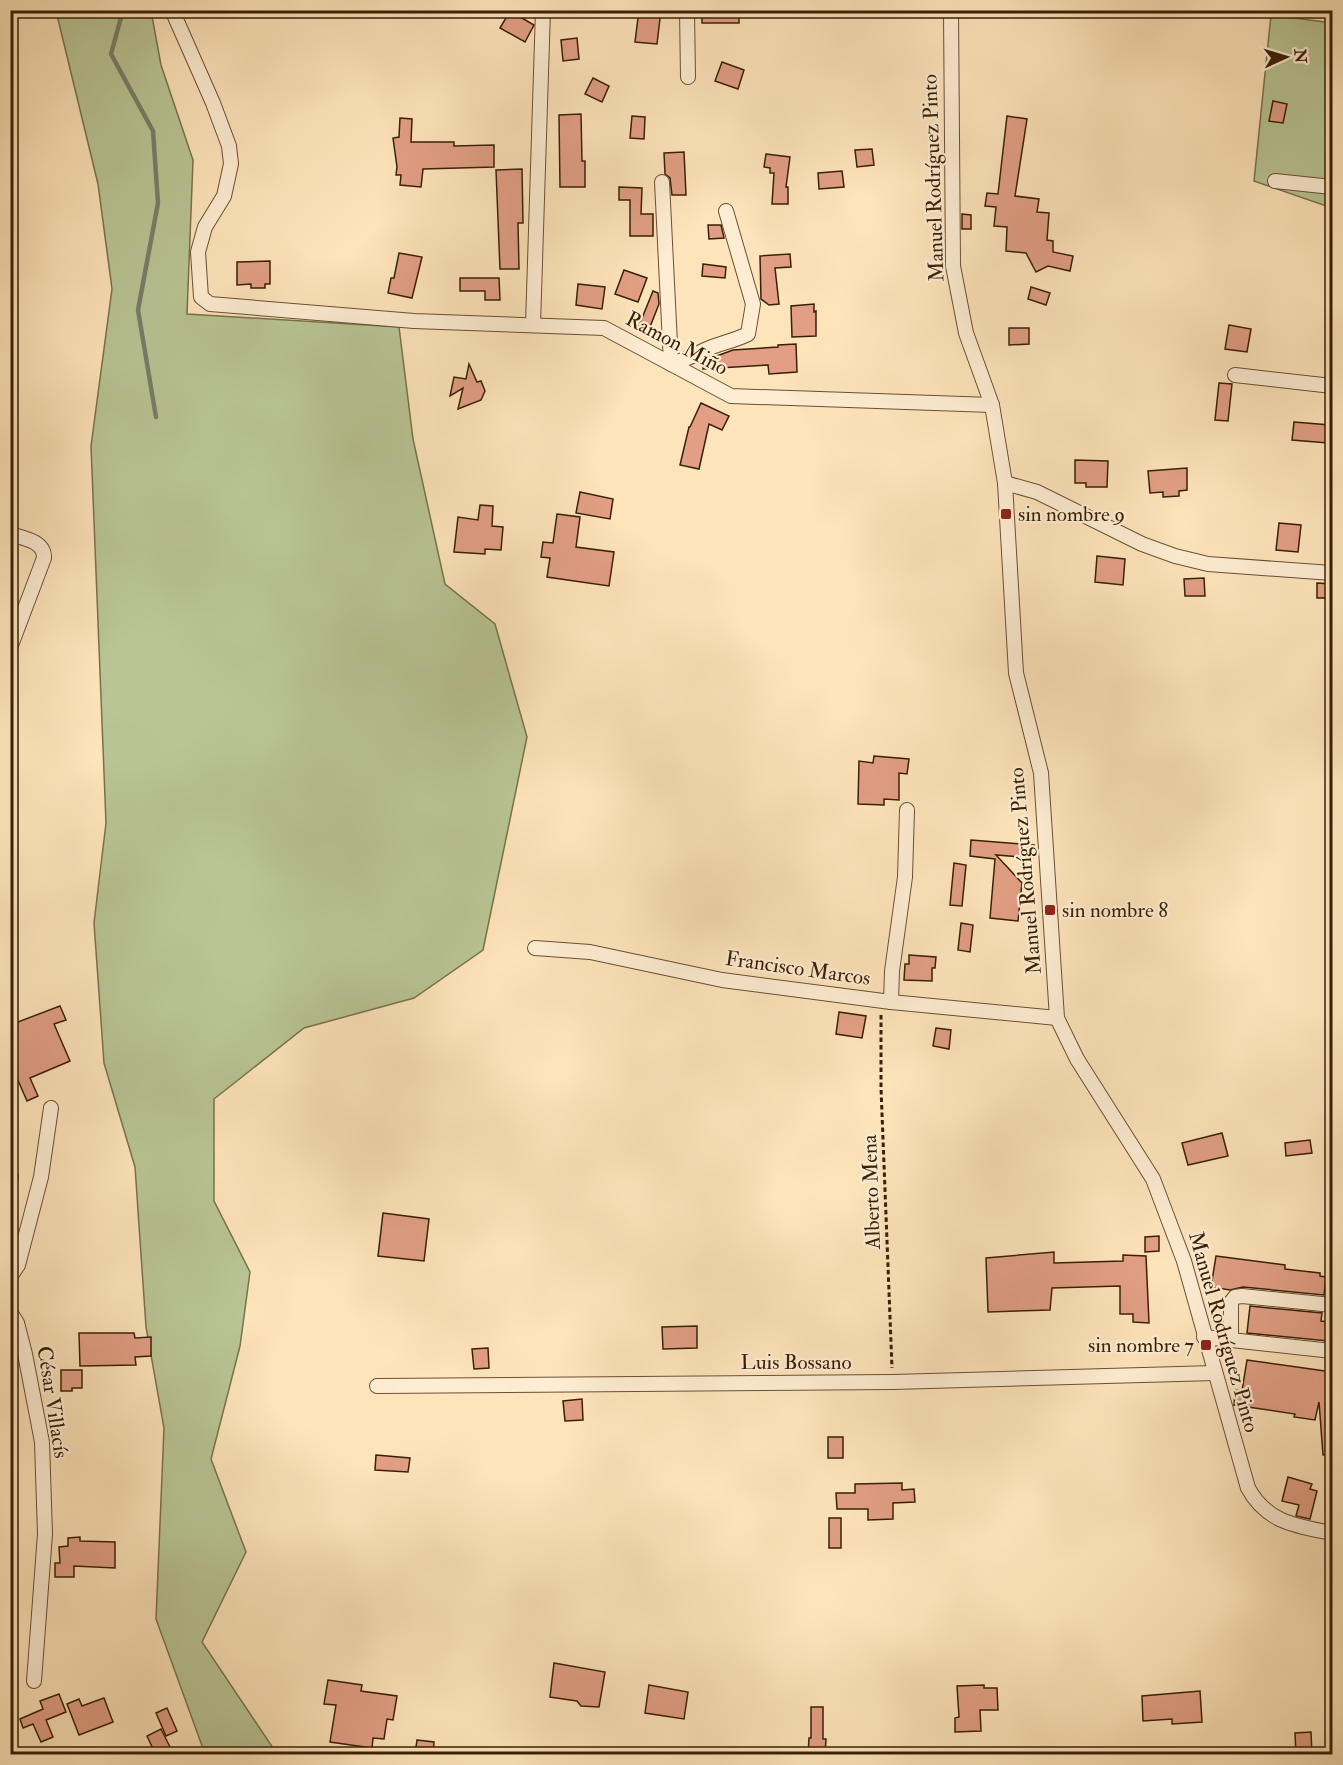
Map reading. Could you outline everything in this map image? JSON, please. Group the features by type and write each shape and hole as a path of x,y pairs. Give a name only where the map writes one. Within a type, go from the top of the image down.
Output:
{"street":[{"name":"Ramon Miño","path":"172,10 213,103 228,146 231,164 224,196 205,226 198,252 201,297 210,304 414,321 604,328 731,396 992,405"},
{"path":"533,325 543,10"},
{"path":"687,10 688,77"},
{"name":"Manuel Rodríguez Pinto","path":"951,10 953,266 966,333 992,405 1005,483 1016,673 1041,773 1057,1018 1077,1059 1153,1179 1184,1262 1248,1488 1254,1500 1264,1510 1287,1523 1332,1533"},
{"path":"1275,181 1332,187"},
{"path":"662,182 671,364 692,358 708,348 732,342 748,334 753,304 726,211"},
{"path":"1235,375 1332,386"},
{"path":"1005,483 1037,492 1142,544 1175,556 1208,564 1332,573"},
{"path":"10,534 39,544 45,552 10,648"},
{"path":"886,1001 904,878 907,810"},
{"name":"Francisco Marcos","path":"535,948 590,952 722,980 886,1001 1057,1018"},
{"path":"10,1277 18,1265 41,1177 51,1108"},
{"path":"1230,1339 1231,1302 1235,1297 1332,1305"},
{"name":"César Villacís","path":"10,1312 17,1323 25,1354 42,1442 45,1534 34,1681"},
{"path":"1204,1336 1332,1351"},
{"name":"Luis Bossano","path":"377,1386 893,1382 1215,1373"}],"path":[{"name":"Alberto Mena","path":"886,1001 881,1088 893,1382"}],"green space":[{"path":"56,11 151,11 161,65 193,160 187,314 399,327 413,439 445,584 495,624 527,737 483,950 414,998 304,1028 214,1099 214,1201 250,1272 240,1346 211,1459 246,1552 202,1642 277,1754 205,1754 156,1619 164,1428 146,1327 135,1167 104,1063 94,923 106,823 91,446 112,289 98,184"},
{"path":"1271,15 1332,23 1332,208 1254,181"}],"building":[{"path":"639,10 661,10 657,44 635,42"},
{"path":"702,10 739,10 739,23 702,23"},
{"path":"510,11 534,25 525,42 500,28"},
{"path":"577,38 579,59 563,61 561,40"},
{"path":"722,62 744,70 738,89 715,81"},
{"path":"593,78 609,86 602,102 585,94"},
{"path":"1273,101 1287,104 1283,123 1269,121"},
{"path":"581,114 585,187 560,187 559,115"},
{"path":"632,116 645,117 644,139 630,138"},
{"path":"1007,116 1027,119 1015,196 1039,199 1037,212 1049,213 1047,240 1053,241 1053,252 1073,256 1070,271 1048,266 1036,272 1026,253 1006,251 1007,227 994,226 996,207 985,206 987,193 998,194"},
{"path":"400,118 412,119 411,142 454,142 454,146 494,145 494,167 423,169 421,187 400,185 401,175 396,175 393,138 399,137"},
{"path":"872,149 874,165 857,167 855,150"},
{"path":"684,152 686,195 672,195 670,178 665,174 664,153"},
{"path":"766,154 790,157 786,187 788,187 788,204 772,204 774,173 770,173 770,168 764,167"},
{"path":"522,169 523,223 518,223 519,269 500,269 496,170"},
{"path":"842,171 844,187 819,189 818,173"},
{"path":"619,187 642,188 641,214 653,214 653,236 630,236 630,200 619,200"},
{"path":"962,214 971,215 971,229 962,229"},
{"path":"708,225 721,225 724,238 709,239"},
{"path":"399,253 422,257 412,298 388,293 391,278 394,278"},
{"path":"790,254 791,267 775,268 779,304 769,305 761,299 760,256"},
{"path":"270,261 270,284 265,284 265,288 251,288 251,284 237,285 237,262"},
{"path":"703,264 726,267 725,278 702,276"},
{"path":"624,270 647,278 638,302 615,294"},
{"path":"460,278 499,278 500,300 485,300 485,291 460,291"},
{"path":"578,284 605,287 602,309 576,305"},
{"path":"1031,287 1050,293 1046,305 1028,299"},
{"path":"653,291 658,293 659,304 648,332 638,328"},
{"path":"814,304 816,336 792,337 791,306"},
{"path":"1229,325 1251,329 1247,352 1225,349"},
{"path":"1009,328 1029,328 1029,344 1009,345"},
{"path":"796,344 797,372 769,374 768,365 703,369 703,361 733,350"},
{"path":"469,364 477,382 481,381 485,391 481,400 458,409 463,388 450,396 454,377 466,379"},
{"path":"1219,383 1232,384 1228,421 1215,420"},
{"path":"701,403 729,416 722,430 709,424 699,469 680,465 689,427"},
{"path":"1294,422 1330,425 1328,443 1292,440"},
{"path":"1075,460 1108,461 1107,487 1086,487 1086,483 1075,483"},
{"path":"1187,468 1187,490 1179,491 1179,496 1163,497 1163,492 1150,493 1148,471"},
{"path":"580,492 613,499 610,519 576,513"},
{"path":"480,505 493,506 492,526 503,527 501,550 485,549 485,554 454,552 458,517 478,520"},
{"path":"557,514 580,517 576,547 614,552 609,586 547,577 550,558 541,557 543,542 553,543"},
{"path":"1279,523 1301,525 1298,552 1276,550"},
{"path":"1097,556 1125,559 1123,585 1095,582"},
{"path":"1204,578 1205,596 1185,596 1184,579"},
{"path":"1317,583 1332,584 1332,598 1317,598"},
{"path":"874,756 909,759 907,774 899,773 899,800 884,799 884,805 858,804 859,761 873,763"},
{"path":"971,840 1034,845 1033,858 996,855 1022,883 1018,921 990,918 995,859 970,856"},
{"path":"954,863 966,865 962,906 950,905"},
{"path":"961,923 973,925 970,952 958,950"},
{"path":"909,955 936,957 935,968 932,968 932,981 904,980 905,964 909,964"},
{"path":"60,1006 66,1020 54,1024 70,1061 30,1078 38,1096 27,1101 17,1078 10,1081 10,1025"},
{"path":"839,1012 866,1016 862,1038 836,1034"},
{"path":"936,1028 951,1030 949,1049 933,1046"},
{"path":"1222,1133 1228,1156 1188,1165 1182,1143"},
{"path":"1310,1140 1312,1153 1286,1156 1285,1143"},
{"path":"383,1213 429,1219 424,1261 378,1256"},
{"path":"1159,1236 1159,1251 1145,1252 1145,1237"},
{"path":"1054,1252 1054,1263 1123,1261 1123,1255 1146,1256 1149,1323 1133,1322 1133,1314 1120,1314 1120,1286 1052,1288 1050,1310 988,1312 986,1258"},
{"path":"1216,1256 1285,1265 1285,1269 1320,1273 1320,1276 1326,1277 1324,1295 1243,1287 1230,1290 1211,1287"},
{"path":"1250,1306 1322,1313 1321,1321 1330,1322 1328,1341 1247,1333"},
{"path":"697,1326 697,1348 663,1349 662,1327"},
{"path":"79,1333 134,1333 135,1338 151,1337 151,1356 135,1357 136,1365 80,1366"},
{"path":"488,1348 489,1368 474,1369 472,1349"},
{"path":"1247,1360 1332,1372 1332,1454 1323,1455 1319,1402 1315,1420 1294,1417 1295,1414 1234,1405 1235,1390 1242,1391"},
{"path":"61,1370 82,1370 82,1388 61,1391"},
{"path":"582,1399 583,1420 565,1421 563,1401"},
{"path":"828,1437 843,1437 843,1458 828,1458"},
{"path":"376,1455 410,1458 408,1472 375,1470"},
{"path":"1288,1477 1312,1484 1310,1489 1317,1491 1310,1519 1296,1516 1299,1505 1282,1501"},
{"path":"902,1483 902,1490 914,1489 915,1502 893,1503 893,1519 868,1520 868,1509 837,1509 836,1493 855,1493 855,1484"},
{"path":"829,1518 841,1518 841,1548 829,1548"},
{"path":"80,1537 80,1541 115,1542 115,1568 74,1566 74,1577 55,1577 55,1563 60,1563 59,1547 68,1546 68,1538"},
{"path":"554,1663 605,1672 599,1707 581,1706 577,1701 550,1697"},
{"path":"328,1680 362,1685 361,1691 397,1696 393,1720 387,1719 384,1739 373,1738 372,1748 330,1742 336,1705 324,1704"},
{"path":"649,1685 688,1692 684,1719 645,1713"},
{"path":"984,1685 984,1688 997,1688 998,1710 980,1710 981,1731 955,1732 955,1718 959,1717 957,1686"},
{"path":"1200,1691 1202,1722 1172,1724 1172,1719 1143,1721 1142,1696"},
{"path":"59,1694 66,1712 46,1720 53,1737 41,1742 33,1724 23,1728 20,1719 43,1709 40,1701"},
{"path":"104,1698 113,1722 79,1735 67,1704 79,1699 82,1706"},
{"path":"811,1707 823,1707 825,1755 808,1755 809,1738 811,1738"},
{"path":"167,1708 177,1731 166,1736 156,1713"},
{"path":"161,1729 174,1755 156,1755 147,1736"},
{"path":"1311,1732 1312,1755 1296,1755 1295,1733"},
{"path":"417,1740 434,1742 433,1755 415,1754"}],"waterway":[{"path":"123,10 111,54 153,131 158,203 138,310 156,417"}],"place":[{"name":"sin nombre 9","path":"1006,514"},
{"name":"sin nombre 8","path":"1050,910"},
{"name":"sin nombre 7","path":"1206,1345"}]}
